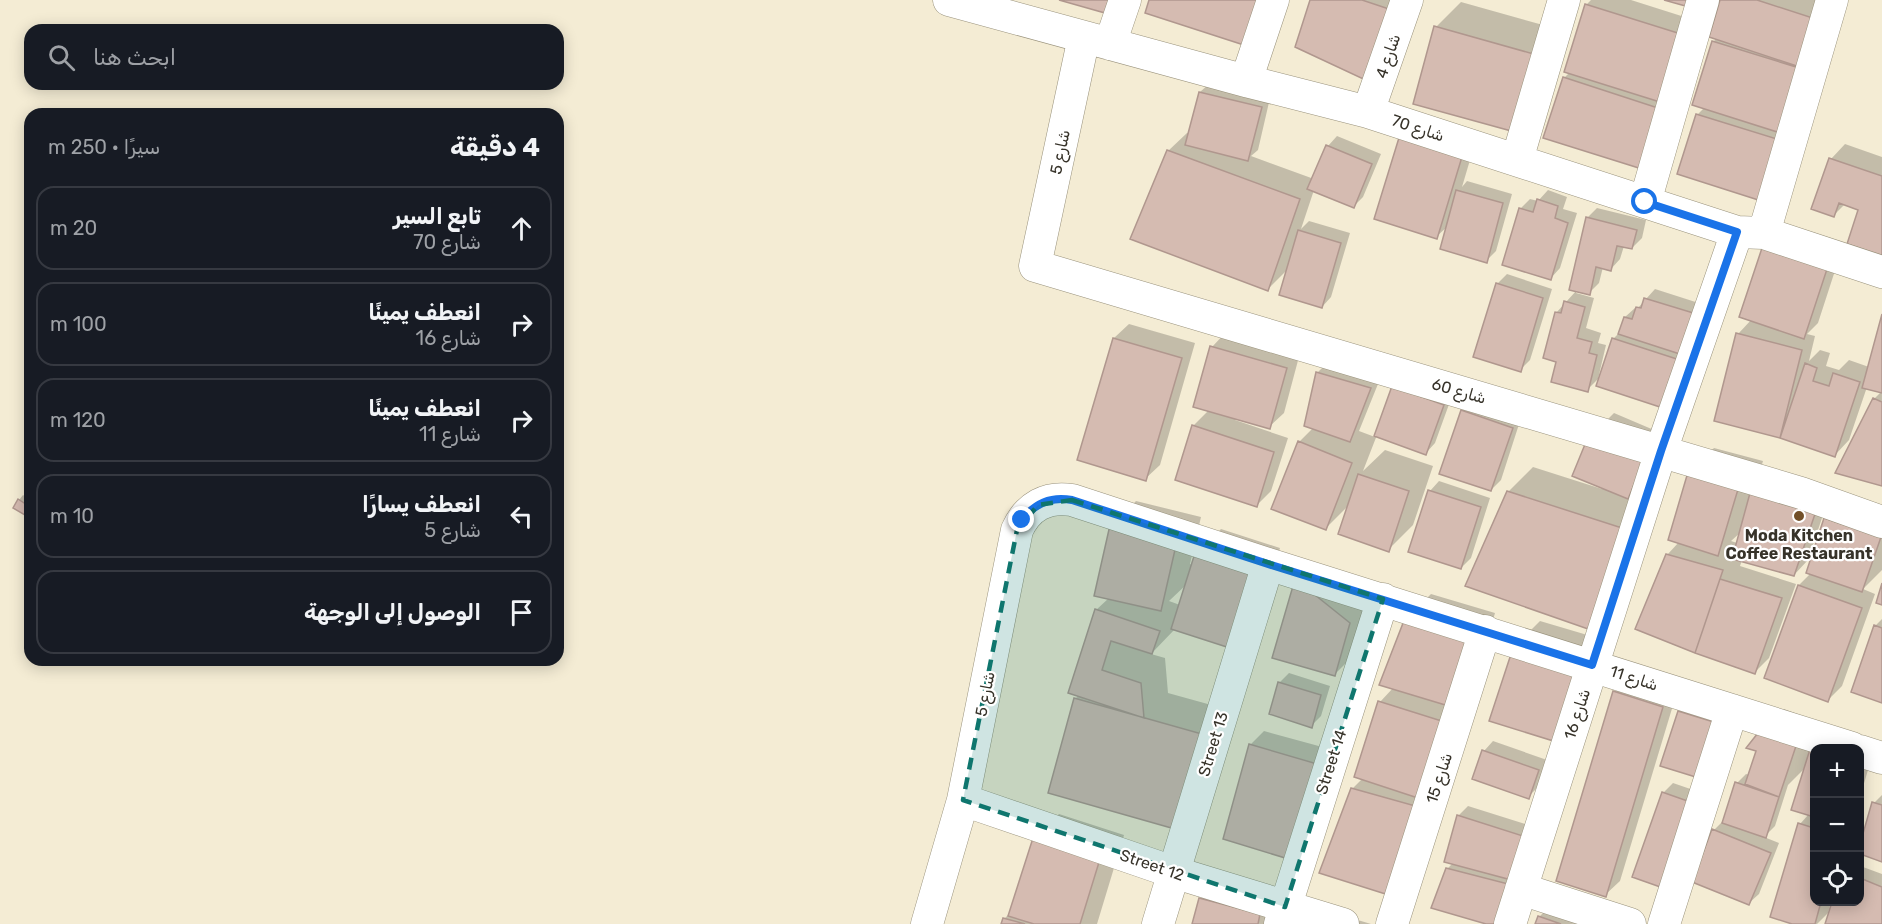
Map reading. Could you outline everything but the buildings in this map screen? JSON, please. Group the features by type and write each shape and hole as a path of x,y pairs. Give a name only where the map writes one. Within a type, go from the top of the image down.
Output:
{"street":[{"name":"شارع 70","path":"949,0 987,5 1097,40 1368,112 1645,202 1882,272"},
{"name":"شارع 5","path":"1035,266 1097,40 1125,0"},
{"path":"1246,81 1273,0"},
{"name":"شارع 4","path":"1368,112 1407,0"},
{"path":"1517,160 1564,0"},
{"path":"1645,202 1703,0"},
{"name":"شارع 16","path":"1510,924 1661,451 1751,232 1832,0"},
{"name":"شارع 60","path":"1035,266 1801,493 1882,522"},
{"name":"شارع 5","path":"927,924 963,800 1017,530 1029,511 1038,505 1060,498 1072,500"},
{"name":"شارع 11","path":"1072,500 1839,744"},
{"name":"Street 13","path":"1158,924 1268,564"},
{"name":"Street 14","path":"1282,916 1383,600"},
{"name":"شارع 15","path":"1392,924 1485,631"},
{"path":"1664,924 1732,710"},
{"path":"1864,752 1882,758"},
{"name":"Street 12","path":"963,800 1173,872 1282,916 1343,924"},
{"path":"1521,890 1630,924"}],"highlighted area":[{"path":"1072,500 1383,599 1285,907 963,800 1017,530 1038,505"}],"place":[{"name":"Moda Kitchen Coffee Restaurant","path":"1799,516"}],"route":[{"path":"1022,520 1029,511 1048,500 1060,498 1072,500 1592,665 1661,451 1737,232 1645,202"}]}
